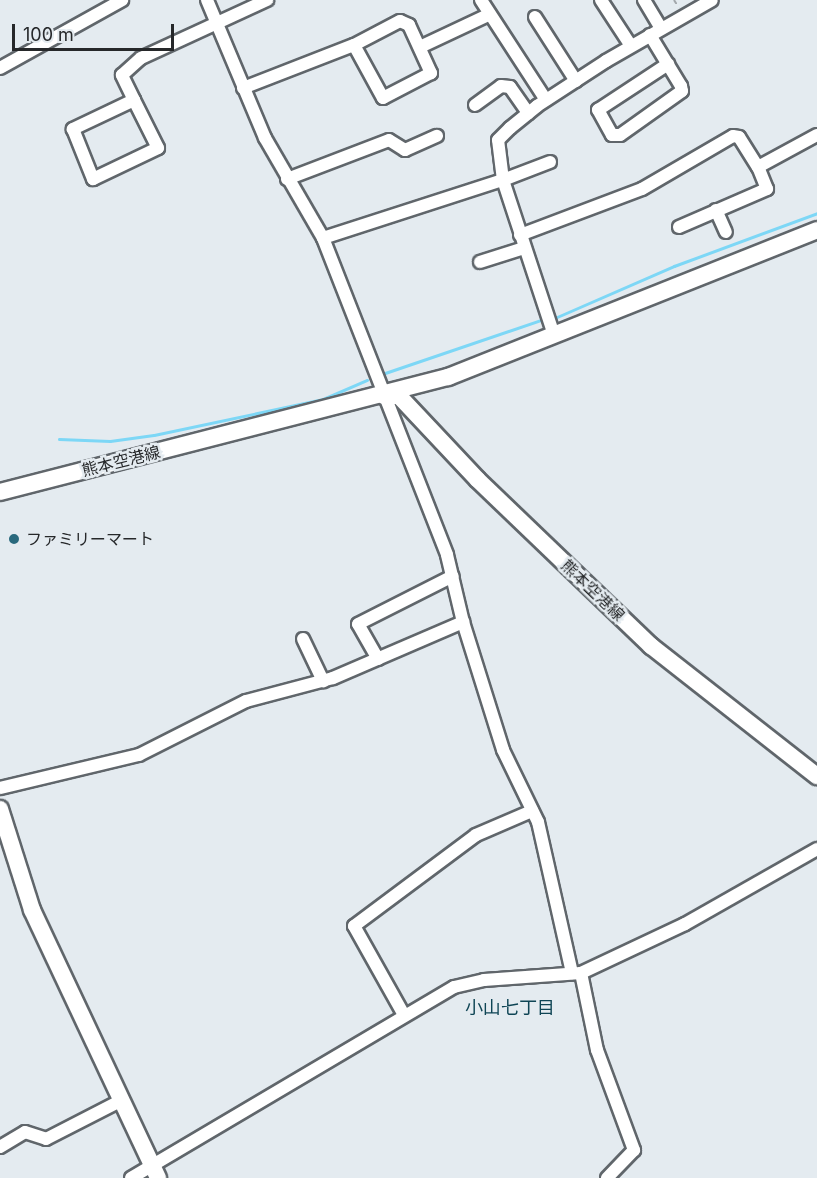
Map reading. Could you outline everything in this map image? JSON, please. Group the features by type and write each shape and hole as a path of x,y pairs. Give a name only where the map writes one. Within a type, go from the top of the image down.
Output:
{"main road":[{"name":"熊本空港線","path":"0,492 448,377 817,230"},
{"name":"熊本空港線","path":"381,396 399,396 478,480 651,646 817,776"},
{"path":"0,809 32,910 154,1171"}],"street":[{"path":"0,68 122,0"},
{"path":"207,0 243,88 287,179 323,238 381,396 453,576 463,622 503,750 532,810 597,1050 628,1125 634,1150 607,1178"},
{"path":"134,100 73,129 93,179 158,148 122,75 141,58 267,0"},
{"path":"481,0 546,100"},
{"path":"601,0 630,46"},
{"path":"644,0 661,28"},
{"path":"554,335 524,248 504,180 498,140 546,100 630,46 712,0"},
{"path":"420,47 490,14"},
{"path":"535,17 576,81"},
{"path":"243,88 354,45 400,21 409,25 431,68 429,77 383,98 354,45"},
{"path":"650,35 668,64 682,91 620,135 612,135 598,110 668,64"},
{"path":"476,105 501,86 510,87 528,113"},
{"path":"520,235 642,189 733,135 739,137 758,167 767,189 679,227"},
{"path":"758,167 817,135"},
{"path":"287,179 389,140 405,150 437,136"},
{"path":"323,238 504,180 550,162"},
{"path":"717,210 726,232"},
{"path":"480,262 524,248"},
{"path":"378,659 358,624 453,576"},
{"path":"0,788 139,755 246,701 323,681 463,622"},
{"path":"303,639 323,681"},
{"path":"404,1015 354,926 476,835 532,810"},
{"path":"131,1178 154,1171 404,1015 453,987 576,973 686,924 817,849"},
{"path":"0,1147 25,1132 46,1139 120,1101"}],"path":[{"path":"674,0 680,9"}],"waterway":[{"path":"557,317 674,266 817,213"},
{"path":"385,373 541,320"},
{"path":"59,439 110,441 154,435 323,399 367,380"}],"place":[{"name":"ファミリーマート","path":"14,539"}],"district":[{"name":"小山七丁目","path":"510,1008"}]}
